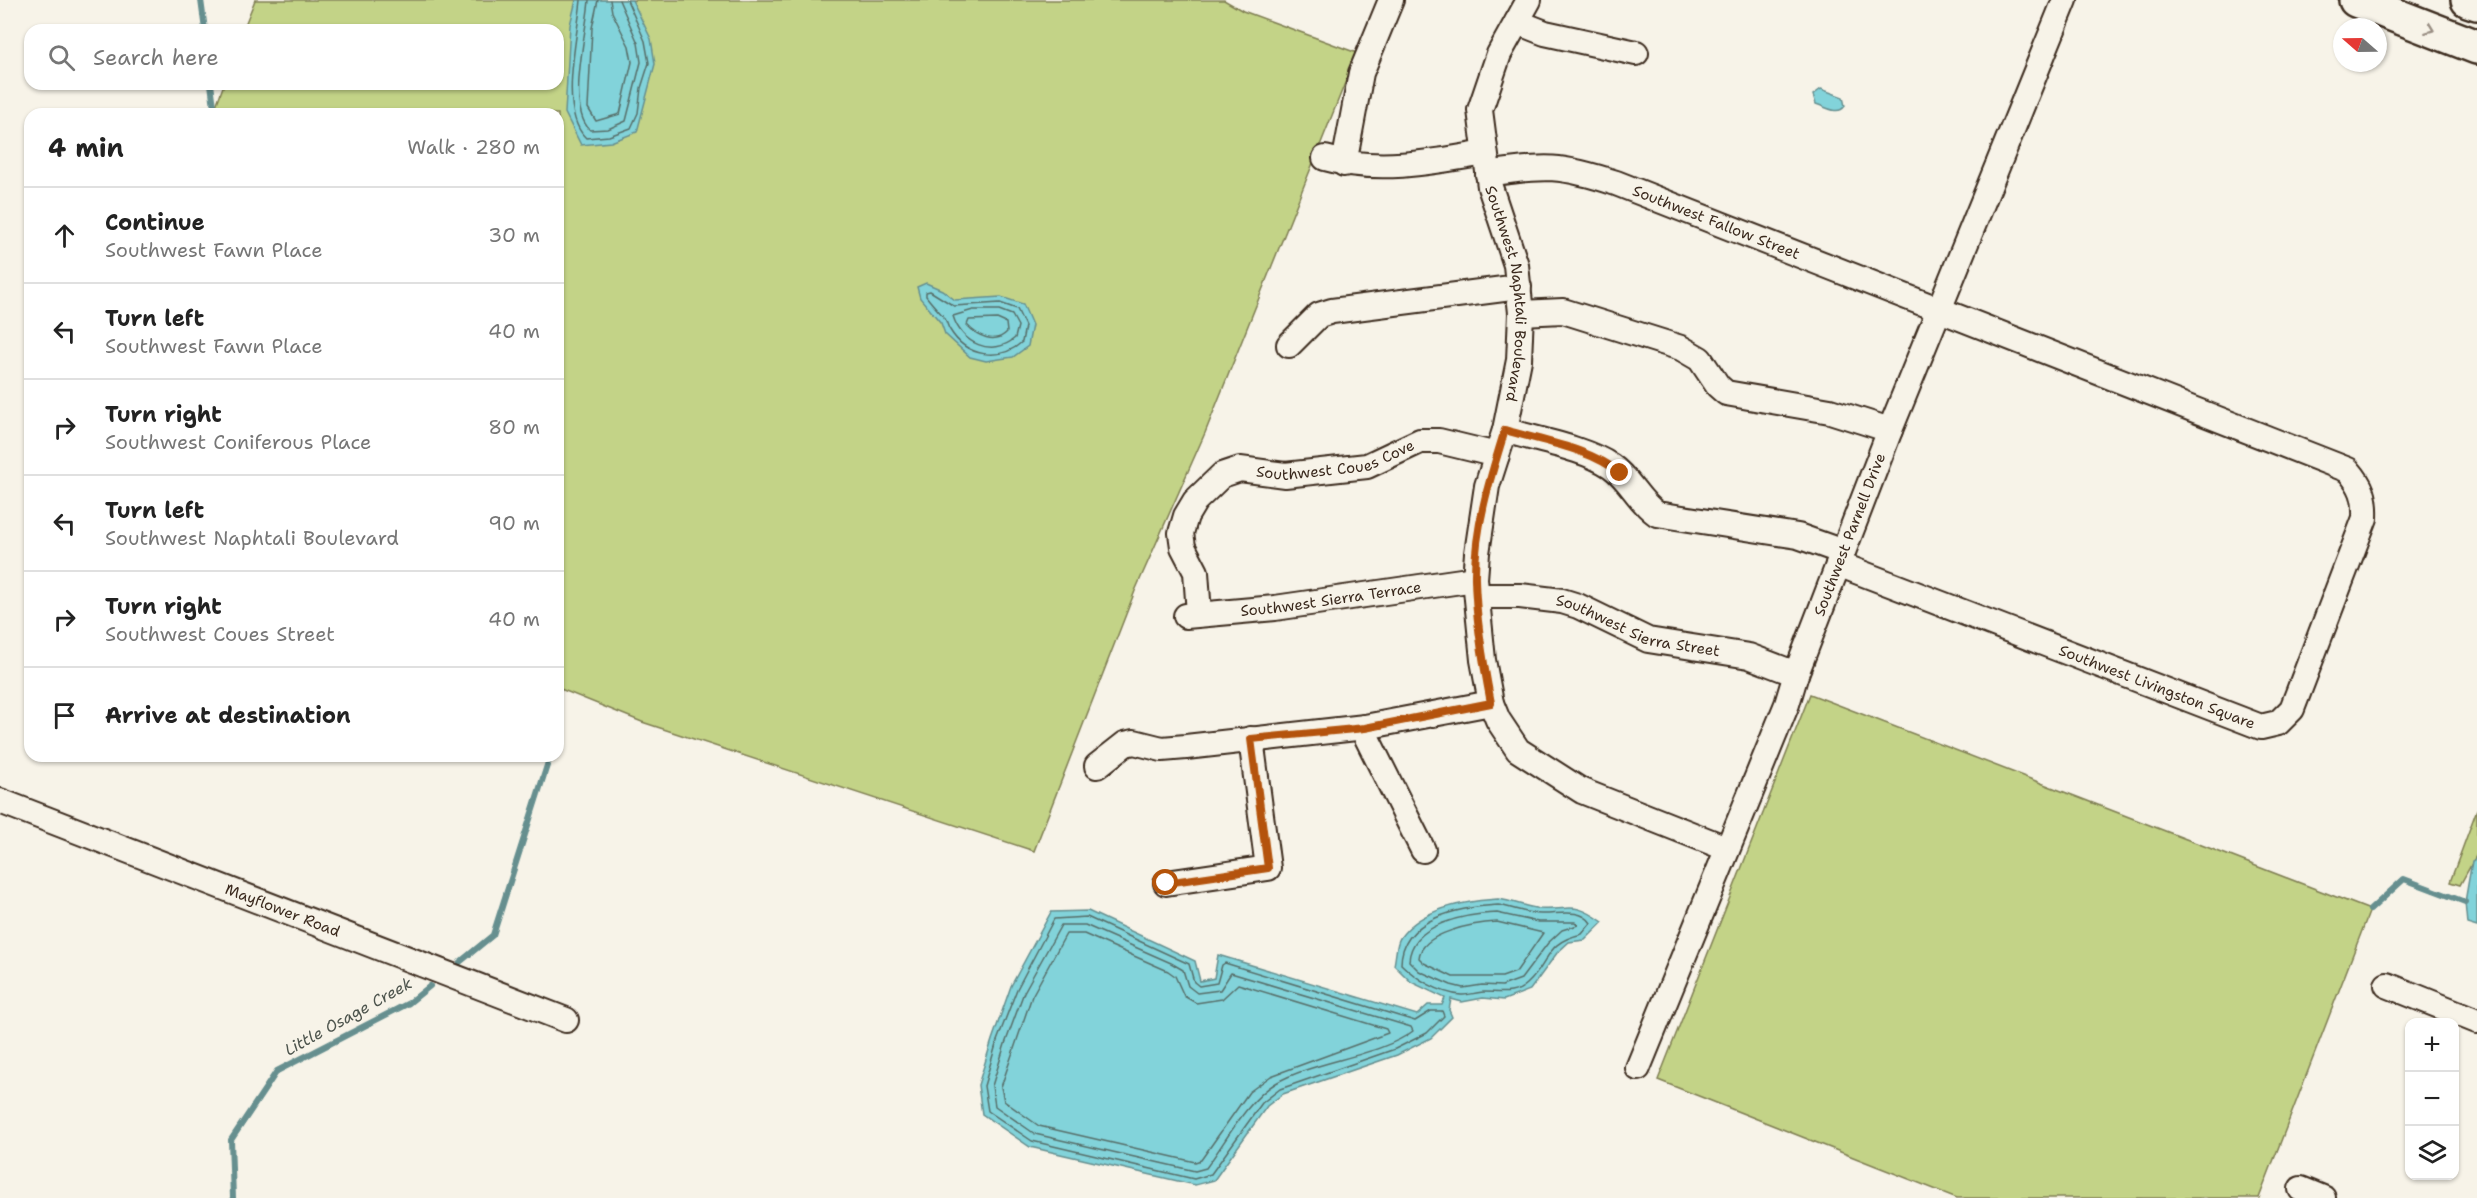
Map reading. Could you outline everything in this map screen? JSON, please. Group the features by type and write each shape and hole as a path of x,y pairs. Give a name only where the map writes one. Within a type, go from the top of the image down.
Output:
{"main road":[{"path":"2356,0 2477,47"},
{"path":"2468,0 2477,3"}],"street":[{"name":"Southwest Fallow Street","path":"1390,0 1361,73 1335,161 1360,166 1436,162 1536,166 1583,172 1940,311"},
{"name":"Southwest Naphtali Boulevard","path":"1529,0 1499,54 1480,110 1486,164 1516,265 1521,313 1519,360 1505,430 1487,486 1476,588 1483,660 1491,703 1498,720 1518,750 1582,791 1726,848"},
{"name":"Southwest Parnell Drive","path":"1638,1068 1726,848 1787,705 1796,674 1890,430 2065,0"},
{"path":"1517,22 1545,33 1636,53"},
{"path":"1289,345 1318,315 1332,311 1519,287"},
{"path":"1521,313 1563,311 1645,336 1692,353 1700,359 1718,386 1726,393 1830,411 1890,430"},
{"name":"Southwest Livingston Square","path":"1505,430 1586,455 1611,466 1644,504 1657,514 1798,536 1841,558 2239,720 2261,727 2278,723 2292,709 2365,518 2366,501 2360,484 2348,470 1940,311"},
{"name":"Southwest Coues Cove","path":"1193,615 1196,572 1183,547 1181,533 1194,501 1222,475 1240,469 1285,475 1367,466 1420,441 1439,441 1497,455"},
{"name":"Southwest Sierra Terrace","path":"1193,615 1476,588"},
{"name":"Southwest Sierra Street","path":"1476,588 1562,601 1578,606 1648,640 1749,656 1796,674"},
{"path":"1097,766 1125,744 1134,742 1162,749 1365,728 1491,703"},
{"path":"1365,728 1366,736 1423,850"},
{"path":"1166,883 1268,868 1251,739"},
{"name":"Mayflower Road","path":"0,801 566,1020"},
{"path":"2387,985 2477,1022"},
{"path":"2301,1189 2323,1198"}],"green space":[{"path":"255,0 1224,0 1243,11 1357,53 1205,433 1135,591 1034,851 642,722 564,690 564,108 215,108 222,90 564,90 564,24 245,24"},
{"path":"1810,694 2370,910 2259,1198 1957,1198 1658,1080"},
{"path":"2477,809 2477,854 2460,885 2450,882"}],"water":[{"path":"576,0 632,0 651,39 655,64 637,132 611,142 581,145 565,113 570,25"},
{"path":"1821,89 1843,97 1845,106 1835,111 1816,104 1813,95"},
{"path":"926,283 942,290 955,300 1001,297 1023,304 1032,325 1028,346 1013,357 986,361 970,357 945,334 941,323 920,298 917,287"},
{"path":"2477,858 2477,927 2467,924 2465,902 2472,861"},
{"path":"1498,899 1540,909 1578,909 1603,922 1585,940 1569,942 1557,953 1530,990 1504,1000 1483,998 1462,1002 1451,999 1449,1010 1452,1017 1431,1038 1397,1055 1283,1094 1267,1106 1214,1180 1195,1185 1030,1147 982,1114 978,1085 992,1040 1011,986 1051,912 1088,911 1195,961 1200,981 1214,978 1218,955 1417,1015 1428,1005 1442,1005 1445,998 1411,982 1394,965 1400,938 1409,928 1431,913 1472,902"}],"waterway":[{"name":"Little Osage Creek","path":"201,0 204,24"},
{"name":"Little Osage Creek","path":"212,90 214,108"},
{"name":"Little Osage Creek","path":"460,962 493,935 548,762"},
{"path":"2370,910 2404,879 2465,902"},
{"name":"Little Osage Creek","path":"233,1198 231,1140 277,1071 409,1003 430,986"}],"route":[{"path":"1166,883 1268,868 1251,739 1365,728 1491,703 1483,660 1475,579 1487,486 1505,430 1586,455 1611,466 1620,473"}]}
